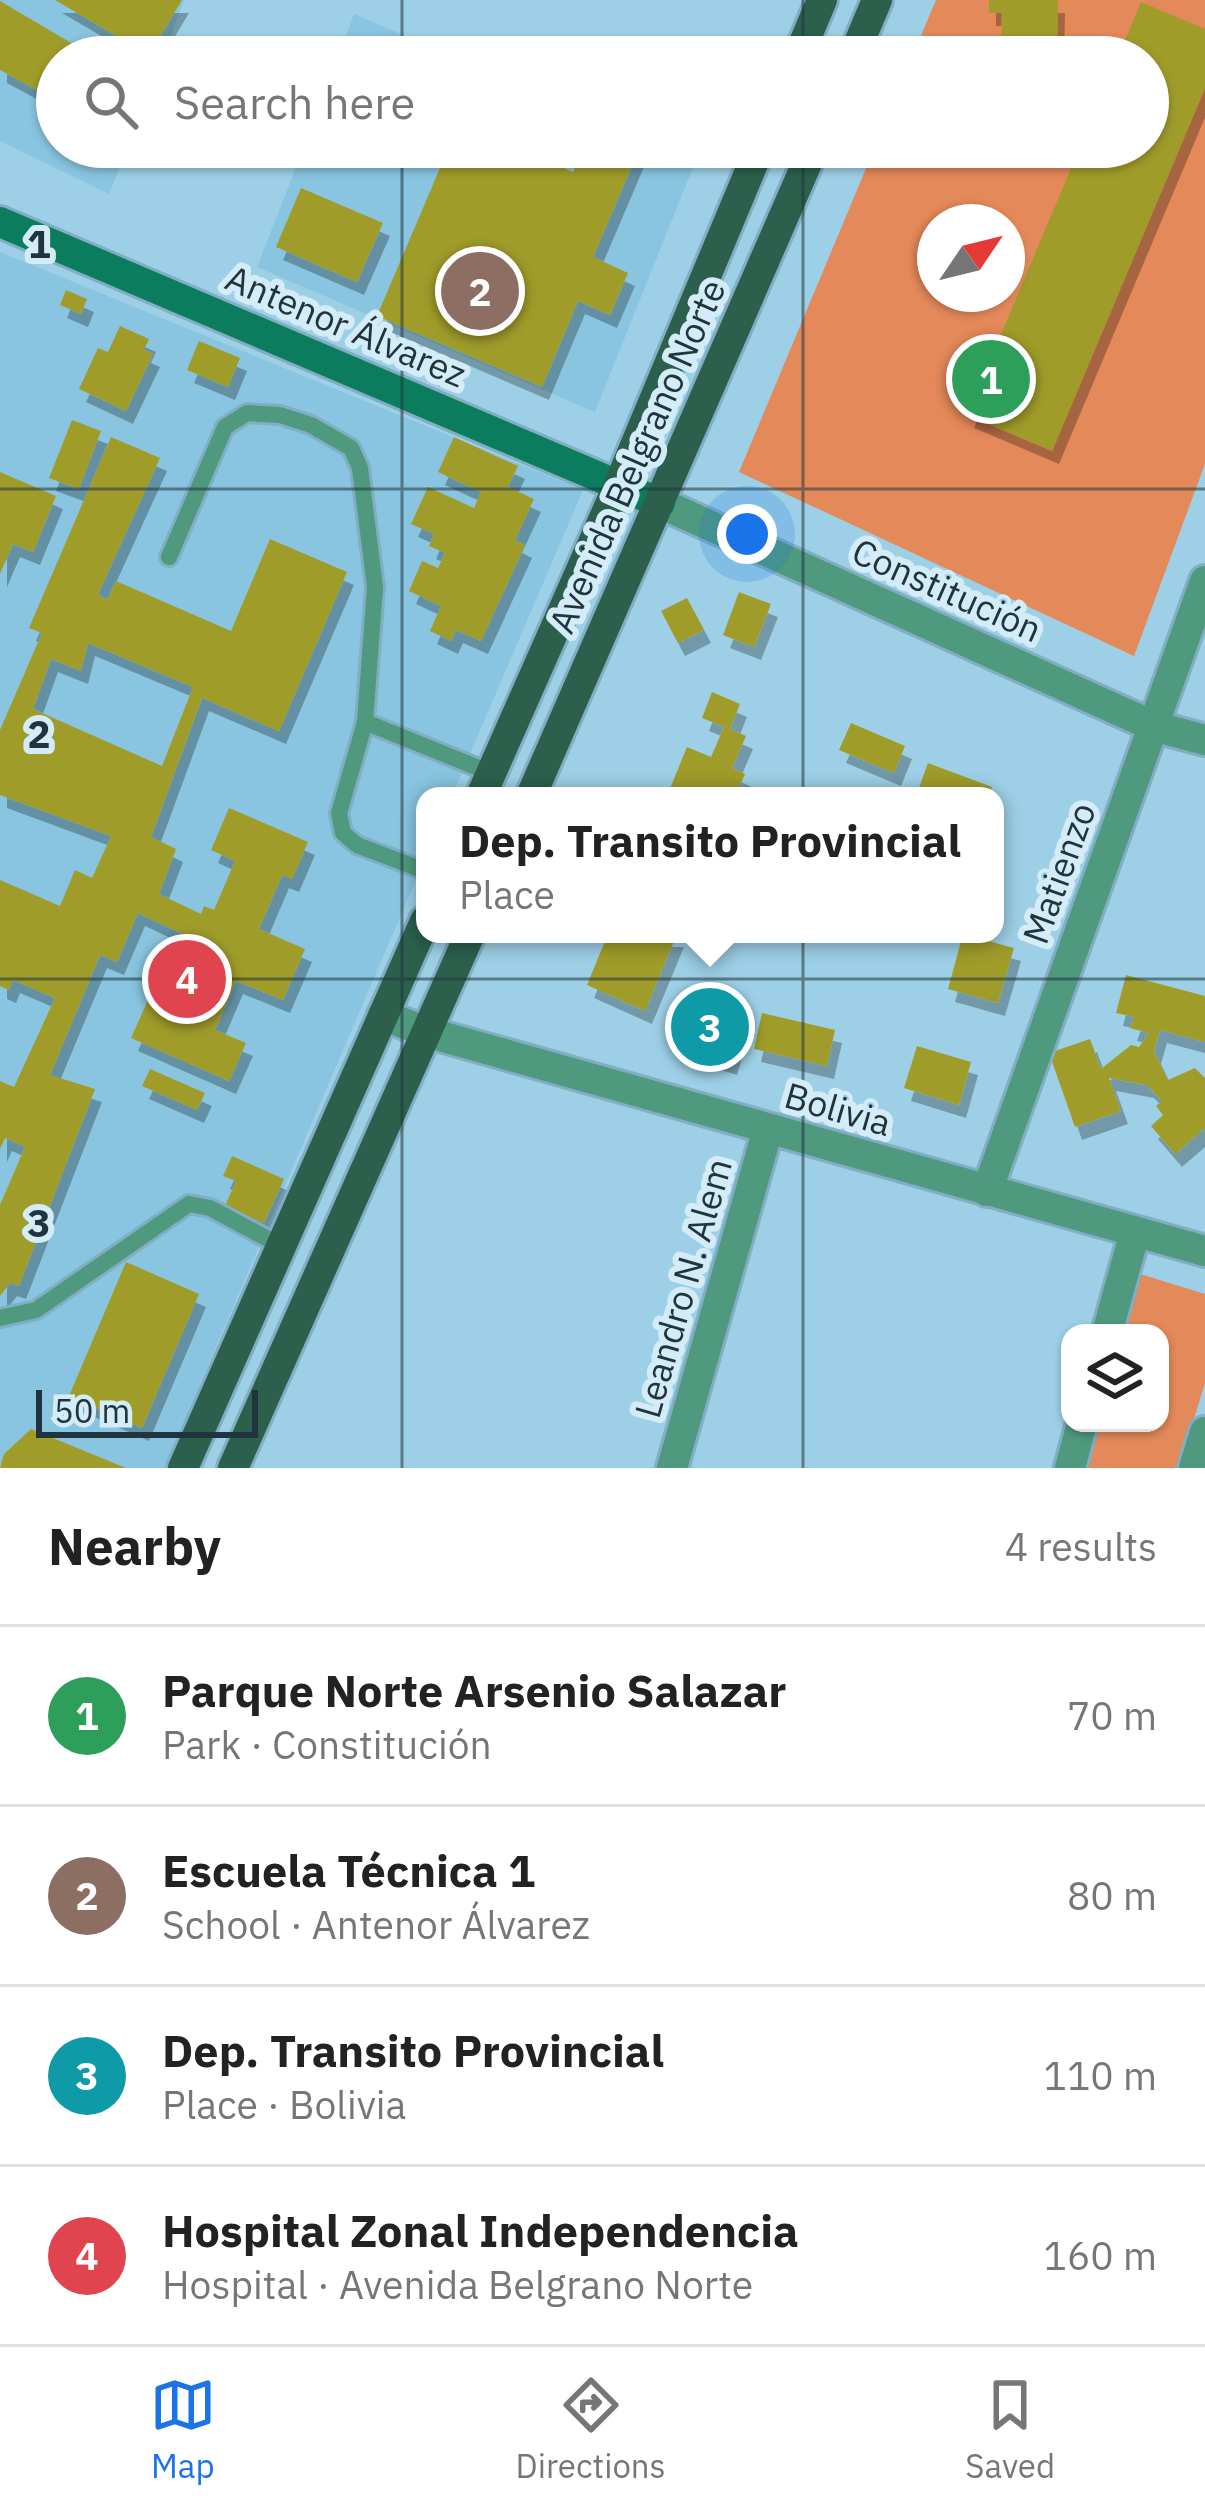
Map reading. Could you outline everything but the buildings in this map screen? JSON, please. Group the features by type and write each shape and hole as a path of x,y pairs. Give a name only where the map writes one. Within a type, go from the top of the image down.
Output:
{"main road":[{"path":"807,36 822,0"},
{"path":"862,36 877,0"},
{"name":"Avenida Belgrano Norte","path":"486,784 751,168"},
{"name":"Avenida Belgrano Norte","path":"535,787 805,168"},
{"name":"Antenor Álvarez","path":"0,222 660,503"},
{"path":"183,1468 416,941"},
{"path":"233,1468 466,943"}],"street":[{"name":"Constitución","path":"660,503 1153,726 1205,740"},
{"name":"Matienzo","path":"987,1191 1205,581"},
{"name":"Bolivia","path":"383,1015 426,1032 1205,1251"},
{"name":"Leandro N. Alem","path":"672,1468 768,1129"},
{"path":"1109,1324 1135,1232"},
{"path":"1070,1468 1080,1432"},
{"path":"1194,1468 1205,1432"}],"lane":[{"path":"169,556 225,427 247,413 311,425 351,448 360,468 375,587 365,722 339,813 344,833 357,845 416,868"},
{"path":"365,722 486,784"},
{"path":"0,1318 36,1310 189,1204 210,1208 281,1246"}],"shaded area":[{"path":"0,0 184,0 171,36 36,36 36,159 0,141"},
{"path":"936,0 1205,0 1205,464 1134,656 739,472 866,168 1169,168 1169,36 921,36"},
{"path":"354,14 406,36 346,36"},
{"path":"56,168 120,168 109,194"},
{"path":"296,168 693,168 595,412 257,267"},
{"path":"0,252 583,490 456,787 416,787 416,880 164,1468 0,1468"},
{"path":"1137,1273 1205,1294 1205,1383 1179,1468 1082,1468 1092,1432 1169,1432 1169,1324 1123,1324"}],"place":[{"name":"Escuela Técnica 1","path":"480,291"},
{"name":"Parque Norte Arsenio Salazar","path":"991,379"},
{"name":"Hospital Zonal Independencia","path":"187,979"},
{"name":"Dep. Transito Provincial","path":"710,1027"}]}
